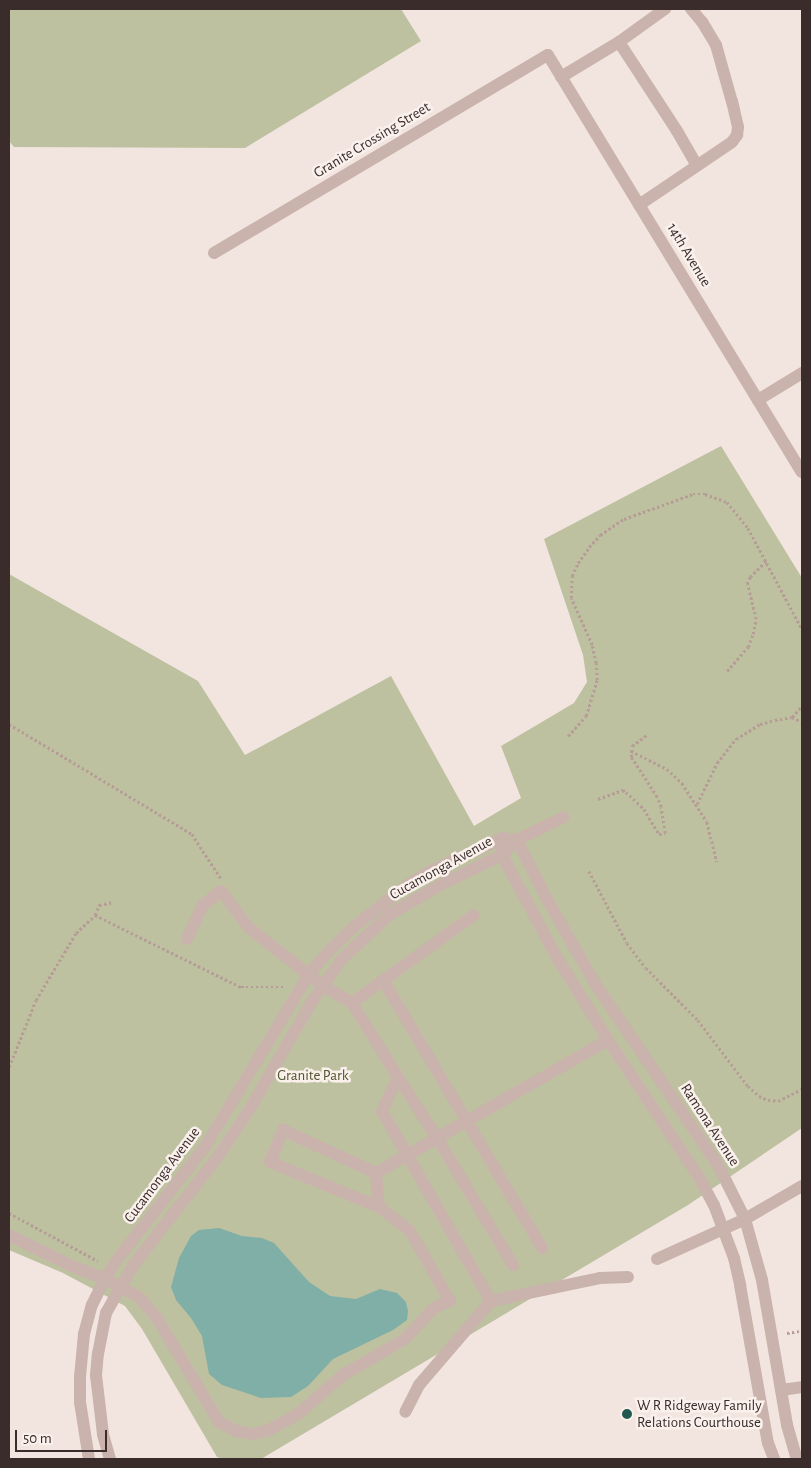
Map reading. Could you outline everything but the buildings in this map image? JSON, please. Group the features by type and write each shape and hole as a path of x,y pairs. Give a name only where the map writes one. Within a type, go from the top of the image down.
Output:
{"street":[{"path":"561,77 619,42 665,9"},
{"path":"639,206 732,142 737,135 738,127 716,45 702,22 691,9"},
{"path":"619,42 696,165"},
{"name":"14th Avenue","path":"548,55 802,472"},
{"name":"Granite Crossing Street","path":"214,253 548,55"},
{"path":"758,400 802,372"},
{"path":"517,840 564,817"},
{"path":"503,838 502,855 556,956 608,1040 700,1179 723,1229 740,1285 766,1433 774,1459"},
{"name":"Cucamonga Avenue","path":"89,1459 80,1402 82,1353 92,1305 105,1278 205,1146 309,974 355,926 406,886 503,838 517,840"},
{"name":"Cucamonga Avenue","path":"110,1459 104,1434 96,1376 106,1313 119,1286 217,1158 251,1107 323,986 342,959 389,915 440,885 502,855 517,840"},
{"name":"Ramona Avenue","path":"517,840 548,901 596,985 719,1167 745,1219 762,1280 787,1425 797,1459"},
{"path":"187,938 203,904 221,891 249,928 323,986 352,1002 513,1265"},
{"path":"352,1002 474,915"},
{"path":"383,980 468,1120 542,1248"},
{"path":"376,1173 608,1040"},
{"path":"398,1077 382,1111 491,1301"},
{"path":"9,1235 74,1266 105,1278 140,1298 157,1318 219,1422 236,1431 253,1434 269,1430 298,1414 343,1375 405,1339 434,1308 450,1301 410,1231 379,1207 270,1162 283,1130 376,1173"},
{"path":"376,1173 379,1207"},
{"path":"657,1259 745,1219 802,1186"},
{"path":"405,1412 419,1385 491,1301 600,1278 628,1277"},
{"path":"781,1390 802,1387"}],"path":[{"path":"568,736 586,716 597,680 592,645 571,598 572,576 578,562 600,535 633,516 678,498 705,494 727,502 737,512 766,561 802,629"},
{"path":"727,670 748,647 753,634 756,619 747,584 750,577 766,561"},
{"path":"697,804 717,763 736,739 760,724 792,717 802,706"},
{"path":"792,717 802,722"},
{"path":"9,724 192,834"},
{"path":"598,798 622,790 626,792 644,810 660,834 665,833 663,816 657,797 645,776 632,761 631,751 634,743 648,734"},
{"path":"631,751 667,769 682,783 697,804 712,835 717,862"},
{"path":"590,871 627,943 646,968 698,1020 748,1086 759,1096 768,1100 778,1101 802,1089"},
{"path":"9,1067 36,1000 76,933 95,915 99,905 113,902"},
{"path":"95,915 241,987 286,987"},
{"path":"9,1213 101,1263"},
{"path":"787,1333 799,1331"}],"green space":[{"path":"9,9 401,9 421,41 245,148 14,147 9,141"},
{"name":"Granite Park","path":"721,446 802,578 802,1128 688,1205 261,1459 224,1459 217,1457 142,1329 125,1306 63,1273 9,1250 9,574 198,681 245,755 391,676 474,826 521,798 501,746 574,703 587,682 583,655 544,539"}],"water":[{"path":"219,1228 242,1236 262,1238 274,1243 309,1282 330,1296 356,1299 380,1289 397,1293 406,1302 407,1320 393,1330 333,1359 308,1386 291,1397 261,1398 222,1385 209,1374 202,1336 191,1318 176,1300 171,1287 179,1258 191,1236 199,1230"}],"place":[{"name":"W R Ridgeway Family Relations Courthouse","path":"627,1414"}]}
